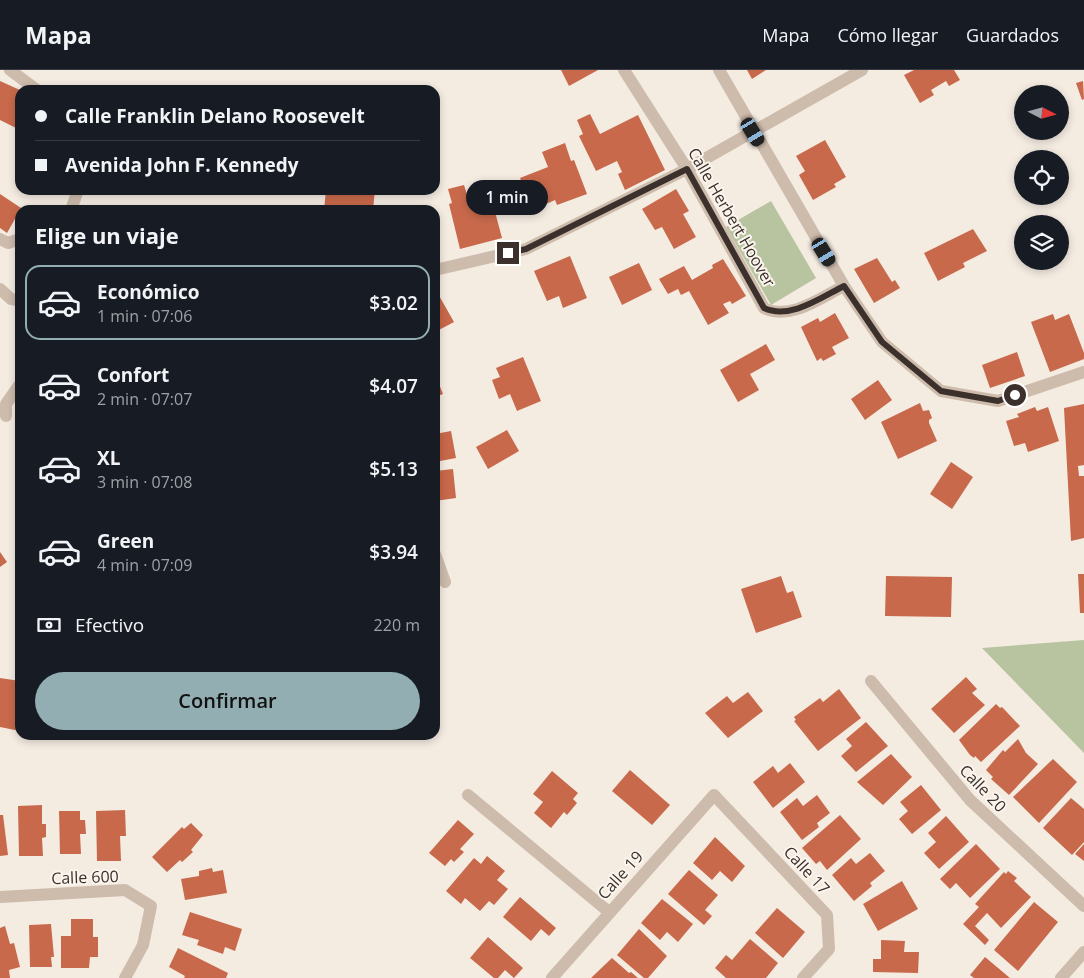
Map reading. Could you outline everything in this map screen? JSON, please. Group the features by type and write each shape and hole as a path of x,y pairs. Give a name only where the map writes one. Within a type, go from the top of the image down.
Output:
{"street":[{"path":"10,70 30,85"},
{"name":"Calle Herbert Hoover","path":"624,70 687,169 764,308 774,313 788,313 844,286"},
{"path":"719,70 753,132 844,286 882,342 941,391 998,401 1084,372"},
{"path":"440,269 526,249 687,169 862,70"},
{"path":"0,239 8,242 15,240"},
{"path":"0,288 11,299 15,300"},
{"path":"6,416 6,404 15,391"},
{"path":"440,568 445,582"},
{"name":"Calle 20","path":"870,682 970,800 1084,906"},
{"path":"468,795 608,912"},
{"name":"Calle 19","path":"552,978 608,912 714,795"},
{"name":"Calle 17","path":"714,795 827,915 828,949 803,978"},
{"name":"Calle 600","path":"0,897 125,890 151,906 143,945 126,978"},
{"path":"1061,978 1084,952"}],"green space":[{"path":"771,201 816,278 771,305 726,227"},
{"path":"1084,640 1084,753 982,648"}],"building":[{"path":"561,70 598,70 569,86"},
{"path":"747,70 766,70 752,79"},
{"path":"914,70 954,70 960,80 949,86 946,81 931,90 934,95 920,103 904,75"},
{"path":"0,81 15,88 15,128 0,120"},
{"path":"1083,81 1084,99 1082,100 1076,83"},
{"path":"590,114 600,134 638,115 665,170 625,190 618,174 622,172 617,161 596,171 579,136 583,134 577,120"},
{"path":"825,140 846,177 834,184 836,187 813,200 799,175 805,171 796,156"},
{"path":"565,143 571,161 574,160 587,194 557,205 555,200 546,204 540,188 526,193 520,178 548,167 542,152"},
{"path":"464,185 468,198 490,193 502,238 460,249 449,204 452,203 448,189"},
{"path":"676,189 689,211 683,214 696,237 674,249 662,227 655,230 642,209"},
{"path":"0,194 16,205 15,219 7,233 0,228"},
{"path":"326,195 374,195 374,205 324,205"},
{"path":"973,229 987,251 963,263 965,267 938,281 924,253"},
{"path":"570,256 587,298 563,308 559,296 547,301 534,271"},
{"path":"877,258 892,282 895,280 900,288 874,303 854,269"},
{"path":"723,259 746,296 732,304 730,301 723,304 729,313 708,325 689,291 681,295 678,289 668,294 659,279 684,266 692,280 713,268 712,265"},
{"path":"639,263 652,290 622,305 609,277"},
{"path":"440,297 454,322 440,329"},
{"path":"835,313 849,338 832,347 836,354 823,361 821,358 817,361 801,327 818,318 820,322"},
{"path":"1053,314 1055,320 1069,314 1084,353 1084,359 1050,372 1031,322"},
{"path":"766,344 775,360 750,374 759,390 738,402 720,370"},
{"path":"1017,352 1025,376 990,388 982,365"},
{"path":"523,357 541,401 517,411 510,394 499,399 492,380 500,377 496,368"},
{"path":"878,380 892,400 865,420 851,399"},
{"path":"920,403 923,411 929,410 932,418 929,420 929,423 937,441 898,459 881,422"},
{"path":"1084,404 1084,465 1078,466 1079,476 1084,476 1084,538 1071,541 1064,408"},
{"path":"1035,407 1037,411 1048,407 1059,441 1028,452 1025,443 1014,446 1006,421 1019,417 1017,414"},
{"path":"507,430 519,451 488,469 476,447"},
{"path":"451,431 456,458 440,461 440,433"},
{"path":"951,462 973,477 952,509 930,494"},
{"path":"453,469 456,498 440,500 440,470"},
{"path":"0,552 7,562 0,567"},
{"path":"1078,574 1084,574 1084,613 1080,613"},
{"path":"781,576 787,593 793,591 802,617 756,633 741,589"},
{"path":"886,576 952,577 951,617 885,616"},
{"path":"966,677 977,689 972,693 985,705 954,733 931,709"},
{"path":"0,678 15,680 15,730 0,727"},
{"path":"839,689 861,718 818,751 794,721 796,720 794,717 820,698 823,702"},
{"path":"748,692 763,711 728,738 705,713 727,696 733,703"},
{"path":"996,704 1000,708 1002,707 1020,726 981,762 975,756 974,758 970,755 959,740"},
{"path":"866,722 888,746 856,772 841,756 852,746 846,739"},
{"path":"1018,739 1026,753 1038,764 1009,795 991,779 993,777 986,770 1003,750 1005,752"},
{"path":"891,754 912,777 883,805 857,782"},
{"path":"1053,759 1077,782 1039,823 1013,797"},
{"path":"790,763 805,782 773,808 753,782 773,766 778,773"},
{"path":"630,770 670,805 652,825 612,791"},
{"path":"552,771 578,793 573,799 577,803 567,815 564,812 551,828 534,813 543,802 533,794"},
{"path":"921,785 941,810 912,834 899,819 908,811 900,802"},
{"path":"817,795 830,813 817,823 819,827 802,840 780,812 797,798 803,806"},
{"path":"1071,798 1084,809 1084,842 1072,855 1043,828"},
{"path":"42,805 42,824 46,824 46,837 42,838 43,856 19,856 18,806"},
{"path":"125,810 126,836 120,836 121,861 97,861 96,811"},
{"path":"59,811 80,811 80,820 85,820 86,834 80,834 81,854 60,854"},
{"path":"0,815 3,815 8,855 0,856"},
{"path":"840,815 861,839 827,870 820,861 816,864 802,848"},
{"path":"946,816 969,842 939,869 924,853 936,842 928,833"},
{"path":"458,820 474,834 460,849 464,852 454,862 451,859 445,866 429,853"},
{"path":"191,823 203,835 191,850 193,852 182,862 180,860 167,872 152,857 182,827 184,829"},
{"path":"715,837 745,866 732,882 720,871 712,880 693,863"},
{"path":"976,844 1000,869 970,898 956,883 950,889 940,879"},
{"path":"1084,844 1084,861 1075,854"},
{"path":"870,853 885,871 870,883 872,886 854,901 832,875 851,858 856,864"},
{"path":"487,856 505,871 497,880 508,889 494,905 489,901 480,911 465,898 461,904 446,891 474,858 481,864"},
{"path":"212,868 213,872 223,870 227,893 185,900 181,879 199,876 199,871"},
{"path":"689,870 718,895 705,910 712,916 704,925 668,894"},
{"path":"1008,871 1017,878 1014,881 1031,897 1001,928 987,913 975,926 989,940 985,945 963,924 979,907 975,904 1004,872 1006,874"},
{"path":"902,881 918,909 878,931 863,904"},
{"path":"520,897 556,928 549,936 541,929 531,941 503,917"},
{"path":"662,899 693,924 678,942 667,932 660,940 641,923"},
{"path":"1034,902 1058,922 1018,971 994,950"},
{"path":"777,908 805,932 783,958 755,933"},
{"path":"190,912 242,929 235,951 225,947 223,954 197,945 199,940 182,935"},
{"path":"71,919 93,919 93,937 98,937 98,957 90,957 89,968 61,968 61,936 71,936"},
{"path":"51,924 54,957 51,957 52,967 30,967 29,925"},
{"path":"5,926 10,944 14,943 20,967 9,970 10,978 0,978 0,928"},
{"path":"639,929 667,956 648,978 644,978 617,955"},
{"path":"488,937 523,968 514,978 505,970 498,978 494,978 470,958"},
{"path":"750,939 778,963 766,978 726,978 715,968 726,955 732,960"},
{"path":"881,940 905,941 904,952 919,952 918,973 873,972 873,959 881,959"},
{"path":"178,948 228,973 226,978 184,978 185,976 169,967"},
{"path":"985,957 1010,978 974,978 970,975"},
{"path":"612,958 629,973 631,972 638,978 591,978"}],"route":[{"path":"508,253 526,249 687,169 764,308 774,313 788,313 844,286 882,342 941,391 998,401 1015,395"}]}
